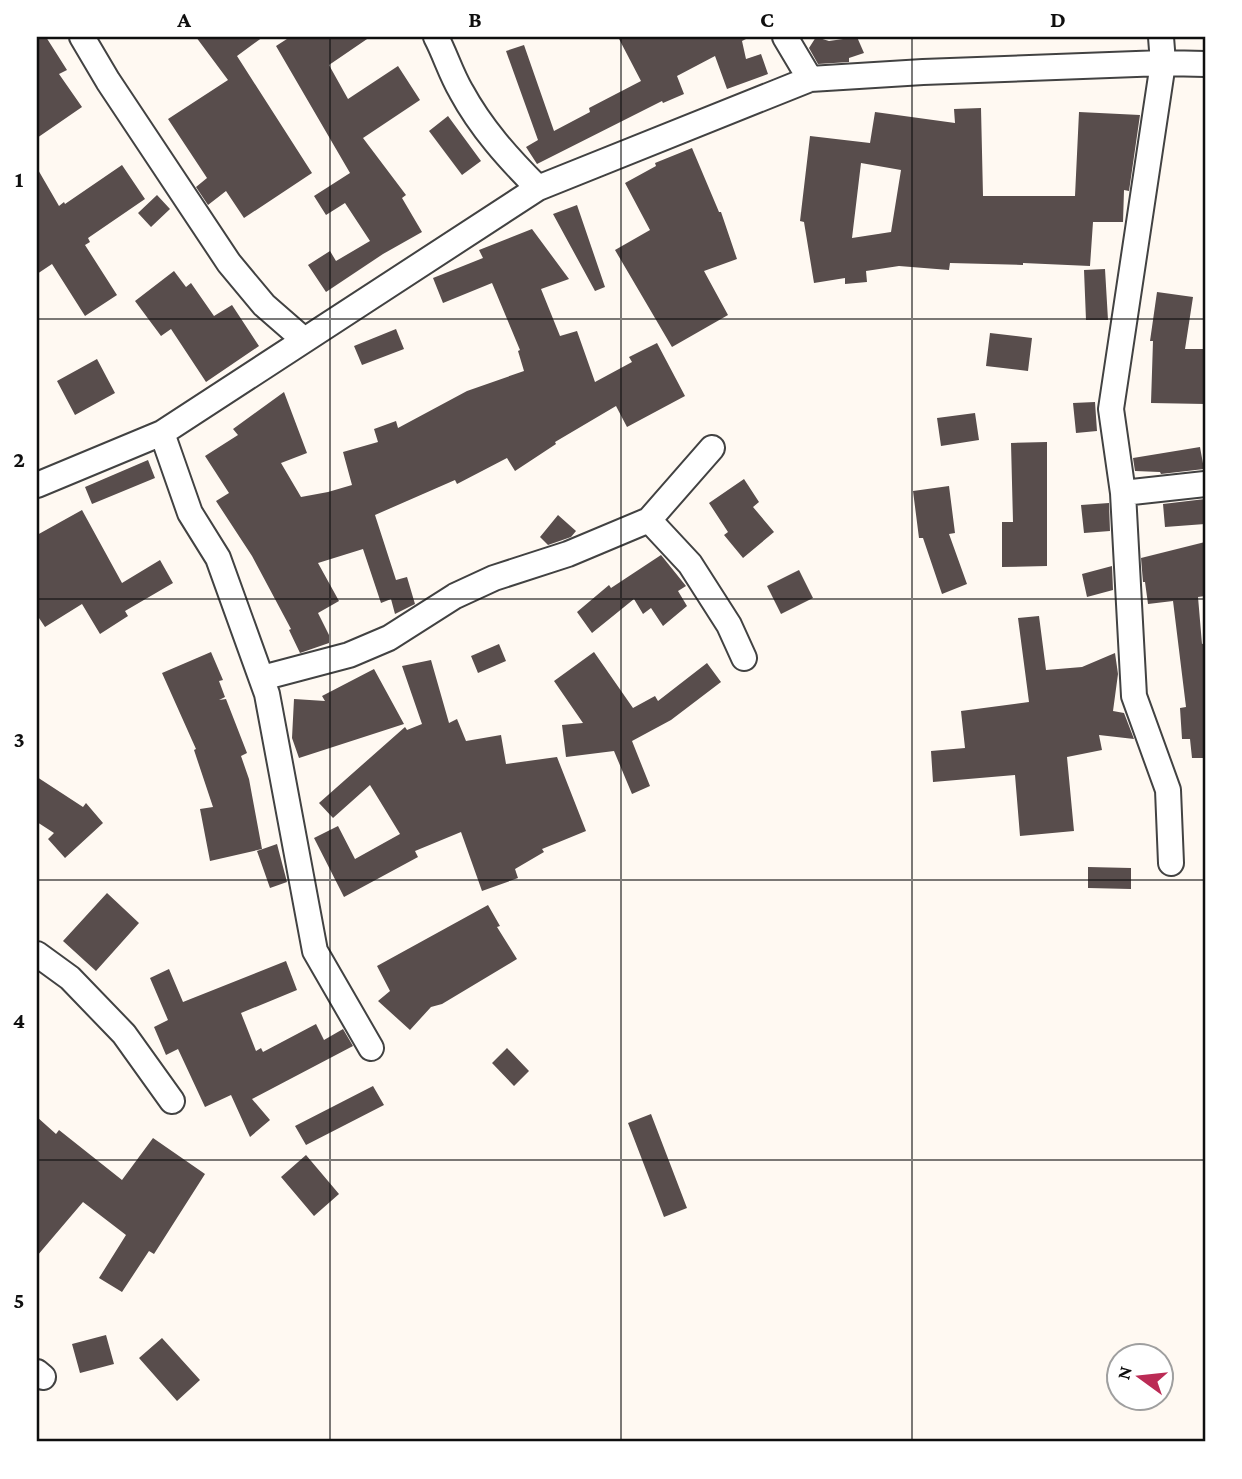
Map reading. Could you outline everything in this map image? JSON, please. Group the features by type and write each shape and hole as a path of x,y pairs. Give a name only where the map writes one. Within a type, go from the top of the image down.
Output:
{"street":[{"path":"82,37 108,81 229,263 264,305 303,340"},
{"path":"436,37 459,89 481,124 507,157 538,188"},
{"path":"785,37 810,79"},
{"path":"1161,37 1163,63 1111,409 1123,493 1134,696 1168,789 1171,863"},
{"path":"37,485 162,433 538,188 810,79 923,72 1163,63 1205,64"},
{"path":"162,433 190,513 218,558 267,694 315,951 371,1048"},
{"path":"261,678 349,655 389,638 455,596 494,578 568,554 649,520 712,448"},
{"path":"1123,493 1205,484"},
{"path":"649,520 690,564 729,625 744,658"},
{"path":"37,954 70,978 124,1034 172,1101"}],"building":[{"path":"37,37 46,37 67,70 59,74 82,107 37,138"},
{"path":"196,37 263,37 237,56 312,173 244,218 226,191 208,205 196,187 207,178 168,119 228,80"},
{"path":"290,37 370,37 329,65 348,99 398,66 420,100 363,138 406,195 402,198 422,232 326,292 308,265 330,251 336,261 370,241 345,203 326,215 314,196 350,173 276,46"},
{"path":"618,37 750,37 742,41 746,59 761,54 768,74 727,89 715,56 677,76 684,94 663,103 662,101 537,164 526,147 538,140 506,51 524,45 554,131 590,112 589,108 641,81"},
{"path":"816,37 829,41 857,37 864,53 849,58 849,62 818,64 809,48"},
{"path":"981,108 983,196 1075,196 1079,112 1140,115 1129,191 1124,190 1123,222 1093,222 1090,266 950,263 949,270 899,266 866,271 867,282 845,284 845,278 814,283 804,222 800,221 810,136 870,143 875,112 955,123 954,109","holes":["861,163 901,170 891,232 852,238"]},
{"path":"448,116 481,161 462,175 429,131"},
{"path":"692,148 721,212 737,259 704,271 728,315 672,347 615,250 650,230 625,183 656,166 655,163"},
{"path":"122,165 145,199 88,238 90,242 85,245 117,295 85,316 52,264 37,274 37,168 59,206"},
{"path":"157,195 170,209 151,227 138,213"},
{"path":"577,205 605,287 595,291 553,214"},
{"path":"532,229 569,279 541,289 560,336 577,331 595,382 632,362 629,357 657,343 685,396 627,427 616,406 555,442 556,444 515,471 507,458 457,484 455,480 375,515 396,580 407,577 415,604 395,614 391,599 381,603 363,549 318,563 339,601 318,613 329,635 329,643 300,653 289,630 291,629 252,556 216,501 229,493 205,456 238,435 233,429 284,392 307,453 281,463 301,497 328,492 352,485 343,452 378,442 374,429 396,421 398,428 467,391 524,371 518,351 520,350 492,283 443,303 433,278 483,258 479,250"},
{"path":"1105,269 1108,320 1086,320 1084,270"},
{"path":"174,271 186,287 191,283 214,316 232,305 259,346 206,382 171,329 161,336 135,301"},
{"path":"1157,292 1193,297 1185,349 1205,349 1205,404 1151,403 1153,341 1150,341"},
{"path":"396,329 404,349 362,365 354,346"},
{"path":"990,333 1032,338 1028,371 986,366"},
{"path":"97,359 115,393 75,415 57,381"},
{"path":"1095,402 1097,431 1076,433 1073,403"},
{"path":"975,413 979,440 941,446 937,418"},
{"path":"1047,442 1047,566 1002,567 1002,522 1013,522 1011,443"},
{"path":"1200,447 1204,469 1161,474 1135,471 1133,458"},
{"path":"148,460 155,478 92,504 85,487"},
{"path":"744,479 759,502 753,507 774,532 743,558 724,535 728,532 709,503"},
{"path":"949,486 955,533 949,534 967,584 942,594 923,538 919,538 913,491"},
{"path":"1205,499 1205,524 1165,527 1163,504"},
{"path":"1109,503 1110,531 1084,533 1081,505"},
{"path":"82,510 122,583 160,560 173,583 125,611 128,616 100,634 82,604 45,627 37,615 37,535"},
{"path":"558,515 576,531 571,537 548,545 540,537"},
{"path":"1205,542 1205,596 1198,597 1202,644 1205,643 1205,758 1192,758 1190,739 1182,739 1180,708 1186,707 1173,601 1148,604 1141,558"},
{"path":"661,555 686,586 678,591 687,606 663,626 651,608 643,614 634,599 592,633 577,612 609,585 611,588"},
{"path":"1112,566 1113,590 1087,597 1082,574"},
{"path":"799,570 813,598 781,614 767,586"},
{"path":"1039,616 1046,670 1082,667 1115,653 1118,674 1113,711 1124,713 1134,739 1099,735 1102,750 1067,757 1074,831 1020,836 1015,775 933,782 931,751 965,748 961,711 1029,702 1018,618"},
{"path":"499,644 506,661 478,673 471,656"},
{"path":"211,652 223,680 219,681 225,697 219,700 226,699 247,753 241,756 249,779 262,849 210,861 200,809 213,807 194,750 196,749 162,673"},
{"path":"594,652 633,708 655,696 658,701 707,663 721,682 671,720 632,741 650,786 632,794 614,751 566,757 562,725 583,723 554,681"},
{"path":"431,660 449,723 457,719 466,741 501,735 506,764 557,757 586,831 542,849 544,852 515,869 518,878 482,891 461,832 415,851 418,857 344,897 314,838 338,826 355,859 400,834 370,785 333,818 319,803 405,727 407,730 422,724 402,666"},
{"path":"374,669 404,724 299,758 292,738 294,699 325,701 322,696"},
{"path":"37,777 83,807 86,803 103,823 65,858 48,839 54,833 37,822"},
{"path":"277,844 287,882 270,888 257,851"},
{"path":"1088,867 1131,868 1131,889 1088,888"},
{"path":"107,893 139,923 96,971 63,941"},
{"path":"488,905 500,926 497,927 517,959 442,1004 431,1007 410,1030 378,1001 390,991 377,966"},
{"path":"286,961 297,990 241,1013 256,1051 261,1048 263,1052 316,1024 324,1040 343,1029 353,1046 252,1099 270,1120 250,1137 231,1095 205,1107 178,1049 166,1055 154,1027 168,1020 150,978 169,969 183,1002"},
{"path":"507,1048 529,1071 514,1086 492,1063"},
{"path":"373,1086 384,1105 306,1145 295,1126"},
{"path":"651,1114 687,1208 664,1217 628,1123"},
{"path":"37,1117 56,1134 59,1130 122,1180 153,1138 205,1174 154,1254 149,1251 122,1292 99,1278 126,1235 83,1202 37,1256"},
{"path":"306,1155 339,1194 314,1216 281,1177"},
{"path":"106,1335 114,1364 80,1373 72,1344"},
{"path":"162,1338 200,1380 177,1401 139,1358"}]}
